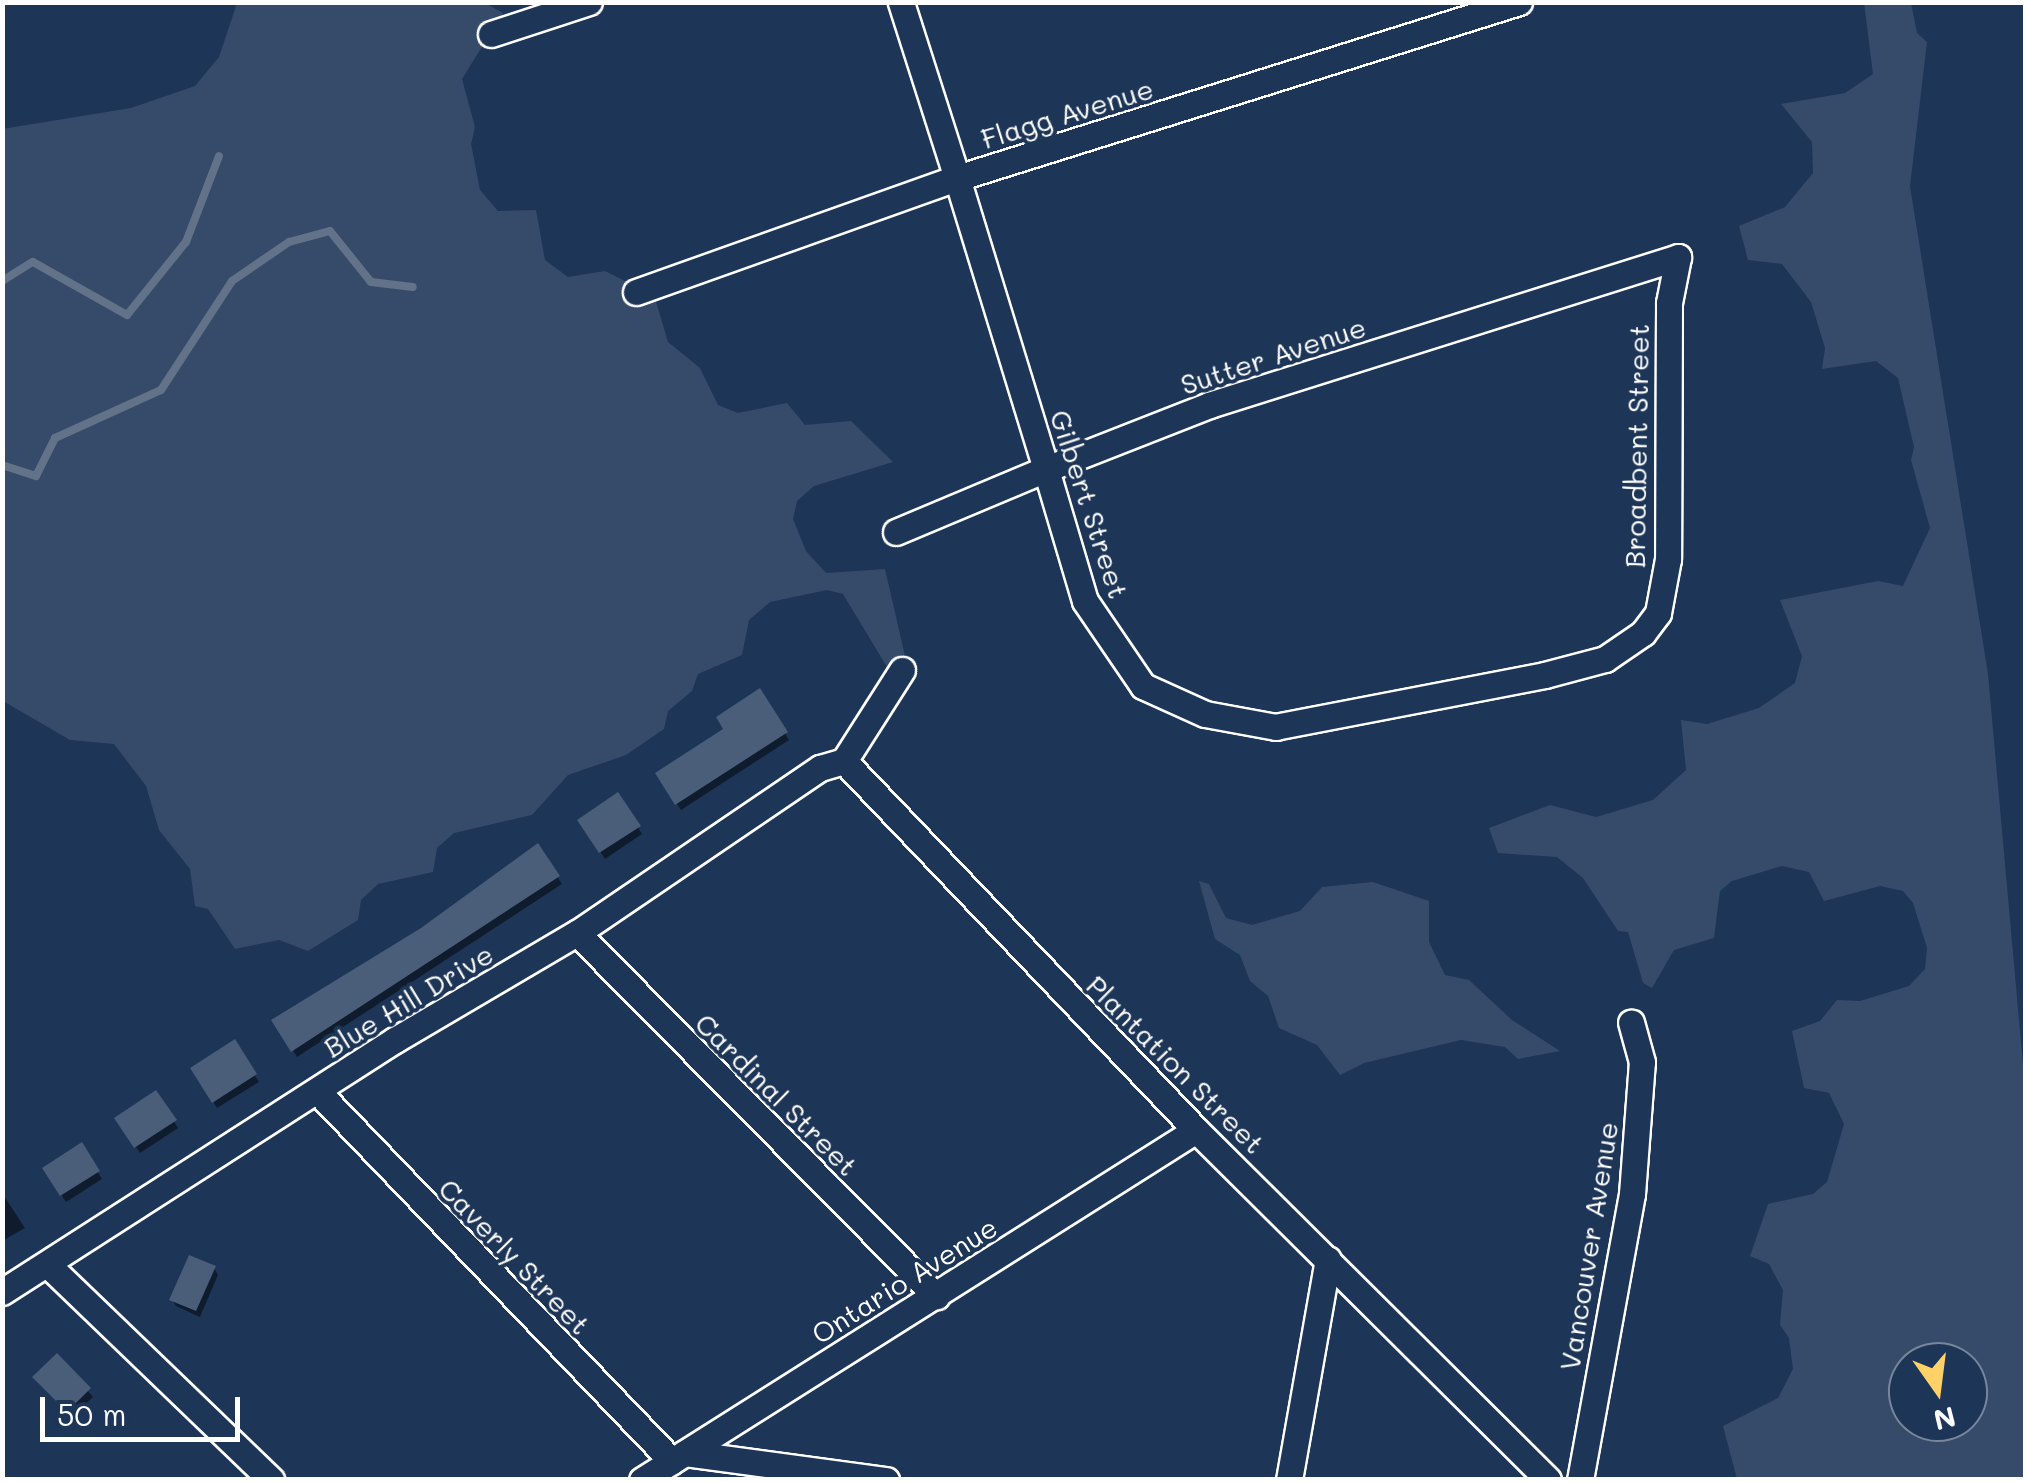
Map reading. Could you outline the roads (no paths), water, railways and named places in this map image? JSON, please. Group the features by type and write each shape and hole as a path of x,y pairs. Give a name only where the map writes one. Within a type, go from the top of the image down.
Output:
{"street":[{"path":"491,34 589,2"},
{"name":"Gilbert Street","path":"901,2 1086,601 1112,647 1143,686 1205,714 1276,727 1544,676 1605,660 1643,632"},
{"name":"Flagg Avenue","path":"636,292 957,178 1519,2"},
{"name":"Sutter Avenue","path":"896,532 1209,405 1678,257"},
{"name":"Broadbent Street","path":"1643,632 1658,612 1668,559 1668,303 1678,257"},
{"path":"844,761 902,670"},
{"name":"Blue Hill Drive","path":"2,1292 50,1267 316,1091 577,933 820,768 844,761"},
{"name":"Plantation Street","path":"844,761 1196,1130 1548,1480"},
{"name":"Cardinal Street","path":"577,933 936,1296"},
{"name":"Vancouver Avenue","path":"1580,1480 1632,1194 1642,1062 1631,1022"},
{"name":"Caverly Street","path":"316,1091 679,1457"},
{"name":"Ontario Avenue","path":"642,1480 1196,1130"},
{"path":"1289,1480 1328,1259"},
{"path":"50,1267 271,1480"},
{"path":"679,1457 886,1480"}],"waterway":[{"path":"2,281 33,262 127,315 186,242 219,156"},
{"path":"2,465 36,476 55,438 161,390 232,281 289,242 330,231 371,282 413,287"}]}
